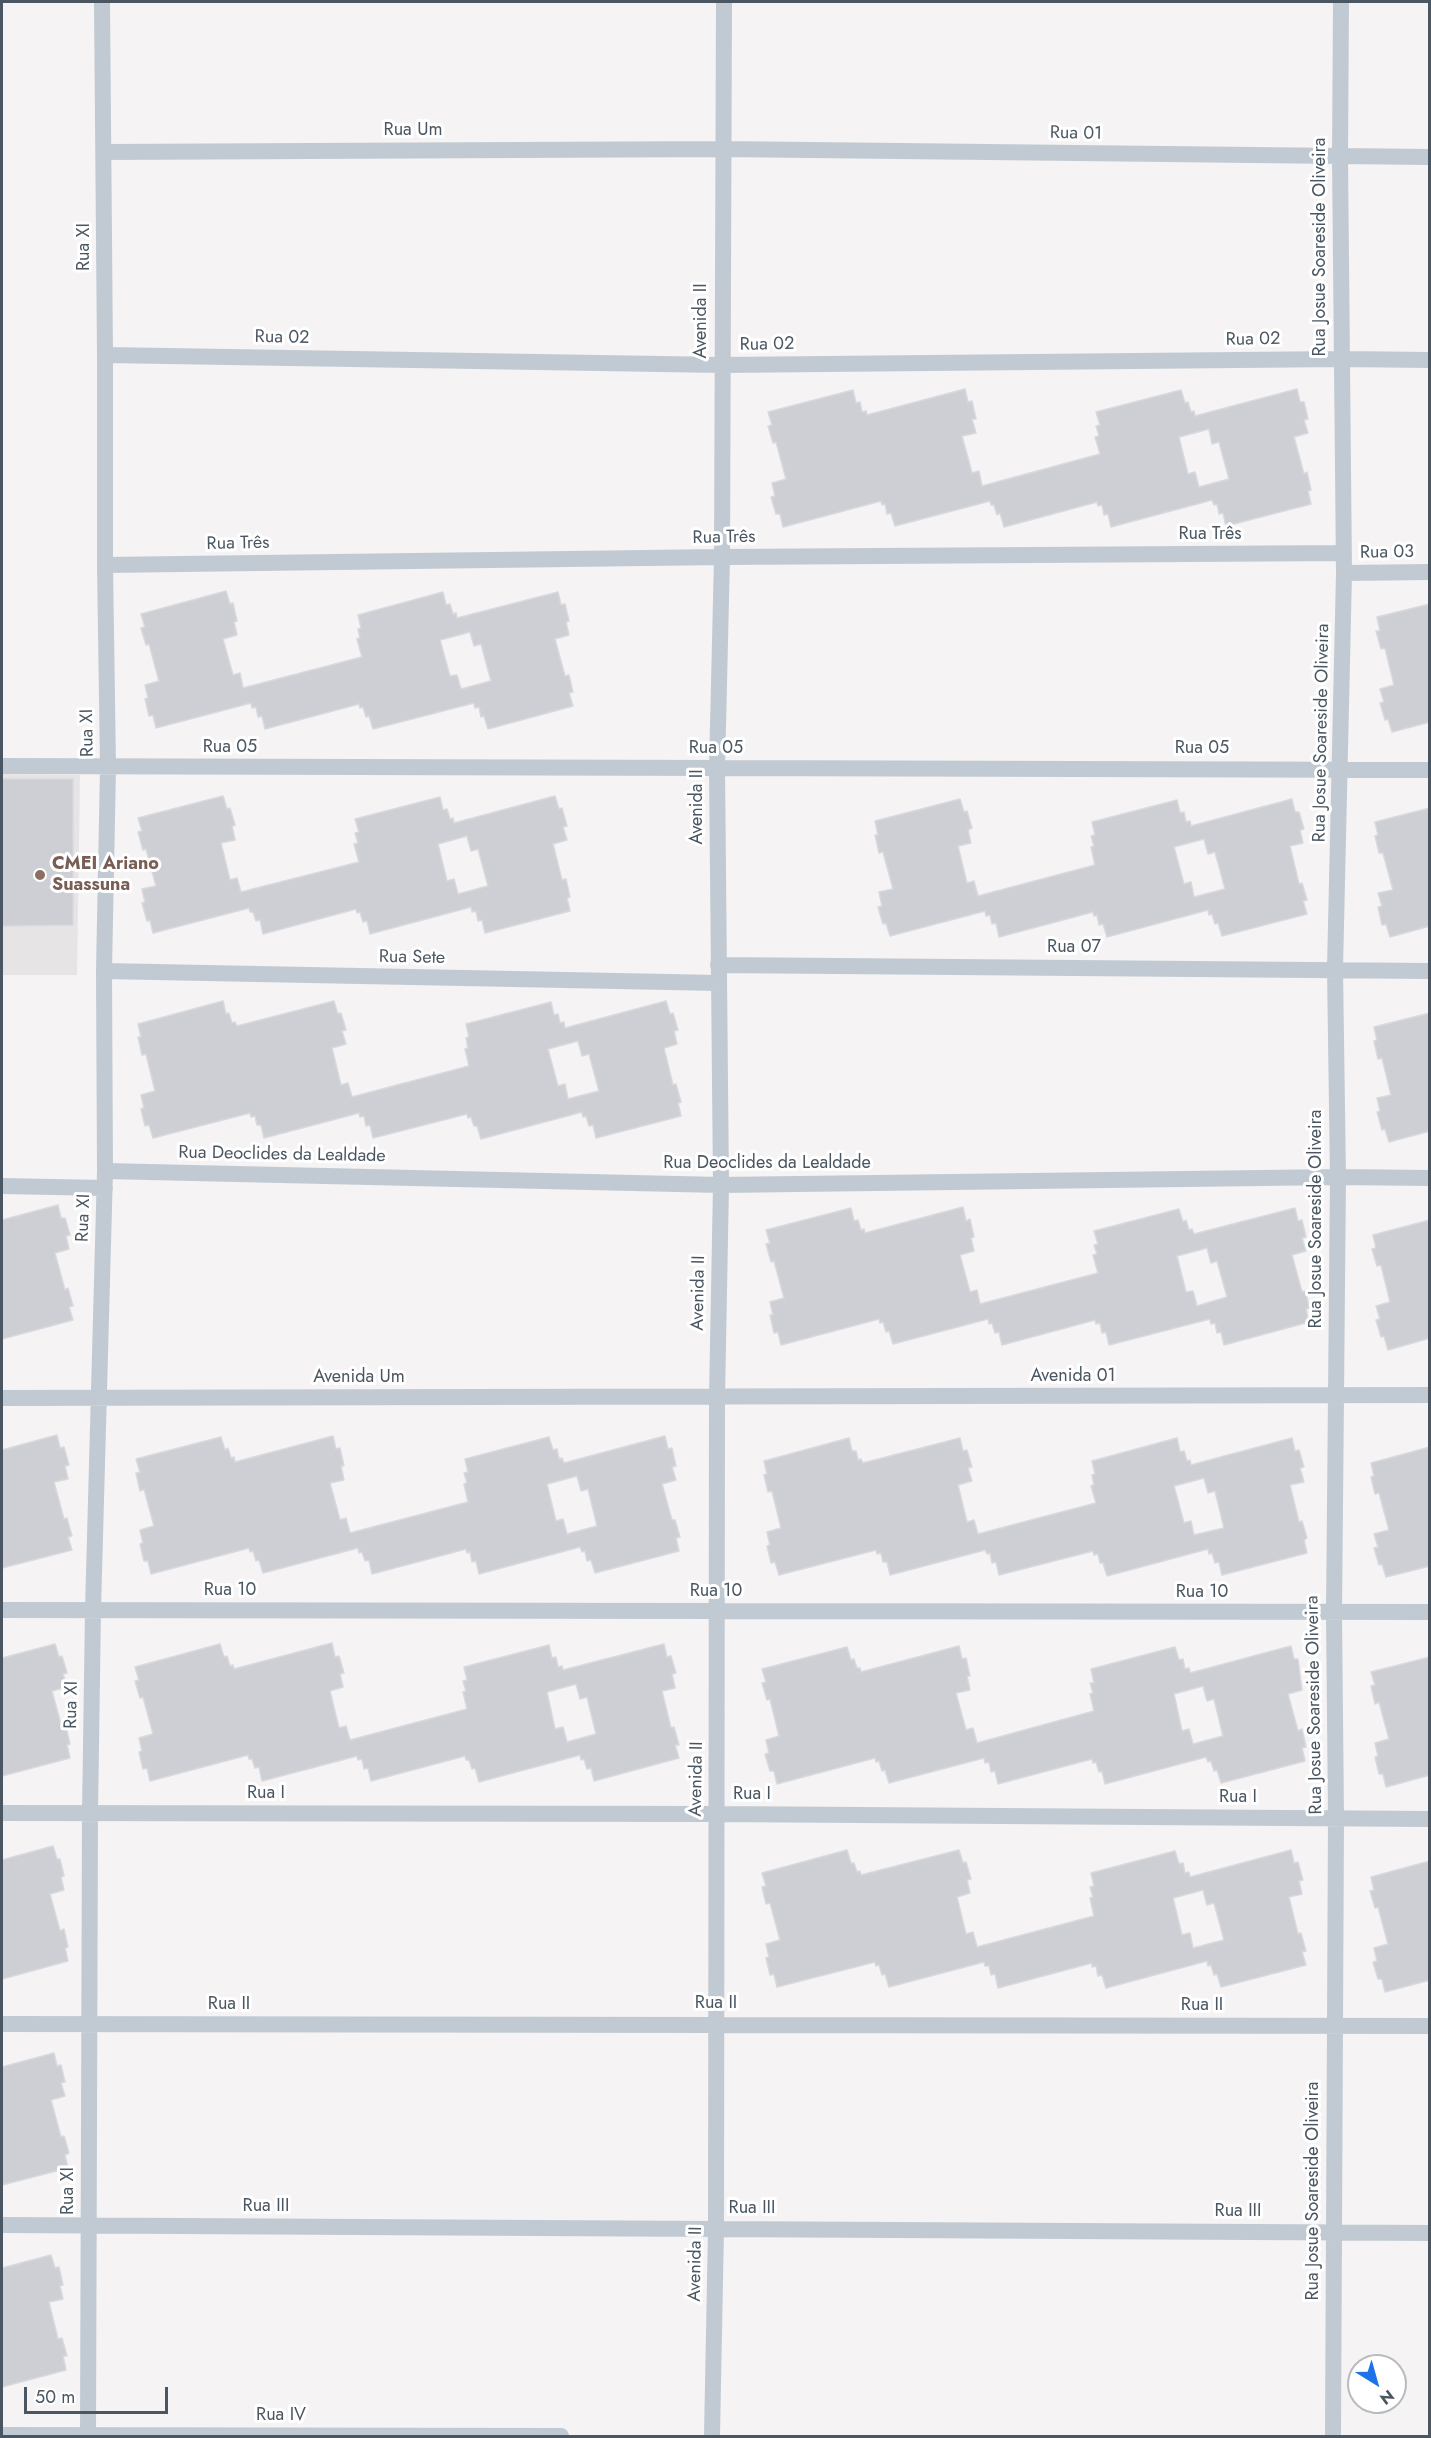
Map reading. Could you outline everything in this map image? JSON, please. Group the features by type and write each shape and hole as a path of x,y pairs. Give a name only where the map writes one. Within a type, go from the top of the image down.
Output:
{"street":[{"name":"Rua XI","path":"88,2435 90,1813 93,1610 105,1179 104,972 108,767 102,2"},
{"name":"Avenida II","path":"712,2436 716,2229 717,1397 721,1185 717,768 722,557 723,2"},
{"name":"Rua Josue Soareside Oliveira","path":"1333,2436 1336,1818 1334,1613 1338,1177 1335,969 1344,573 1341,359 1341,2"},
{"name":"Rua Um","path":"104,152 722,149"},
{"name":"Rua 01","path":"722,149 1430,157"},
{"name":"Rua 02","path":"105,355 722,365 1430,360"},
{"name":"Rua Três","path":"105,565 722,557 1344,553"},
{"name":"Rua 03","path":"1344,573 1430,572"},
{"name":"Rua 05","path":"2,766 1430,770"},
{"name":"Rua 07","path":"718,965 1430,971"},
{"name":"Rua Sete","path":"104,972 719,983"},
{"name":"Rua Deoclides da Lealdade","path":"2,1186 105,1179 721,1185 1338,1177 1430,1178"},
{"name":"Avenida 01","path":"717,1397 1430,1395"},
{"name":"Avenida Um","path":"2,1398 717,1397"},
{"name":"Rua 10","path":"2,1610 1430,1612"},
{"name":"Rua I","path":"2,1813 716,1814 1430,1820"},
{"name":"Rua II","path":"2,2024 1430,2025"},
{"name":"Rua III","path":"2,2225 1430,2233"},
{"name":"Rua IV","path":"2,2434 561,2436"}],"shaded area":[{"name":"CMEI Ariano Suassuna","path":"2,774 80,775 77,975 2,975"}],"building":[{"path":"965,389 968,402 972,401 976,419 972,419 976,433 962,436 972,473 979,471 982,486 1100,454 1095,437 1099,436 1096,426 1100,425 1096,412 1181,390 1185,403 1188,402 1195,416 1297,389 1300,402 1304,402 1308,419 1304,420 1308,433 1294,437 1304,474 1307,472 1311,504 1226,526 1223,513 1219,514 1217,504 1214,505 1212,500 1111,527 1108,514 1104,515 1102,505 1098,506 1097,502 1004,527 1000,513 997,515 990,501 895,526 891,513 887,514 885,504 882,505 881,501 783,527 780,514 776,514 771,497 775,496 772,483 786,479 776,442 773,443 768,426 772,425 768,412 853,390 856,403 860,402 862,412 866,411 867,415","holes":["1209,429 1212,444 1219,442 1229,479 1199,487 1195,472 1188,474 1179,437"]},
{"path":"226,591 230,604 233,603 237,635 223,639 233,675 240,673 243,688 362,657 357,639 360,638 358,629 361,628 358,615 443,592 446,605 450,604 457,618 558,592 561,605 565,604 569,635 555,639 565,676 569,675 573,692 569,693 573,706 488,729 484,716 481,717 479,707 475,708 474,703 373,729 369,716 366,717 363,707 360,708 359,704 265,729 262,716 258,717 256,707 252,708 251,703 156,728 153,715 149,716 145,685 159,681 149,644 146,645 141,628 145,627 141,614","holes":["470,632 474,646 481,644 491,681 461,689 457,675 450,676 440,640"]},
{"path":"1430,604 1430,722 1392,732 1388,719 1385,720 1380,703 1384,702 1380,689 1394,685 1385,648 1381,649 1376,631 1380,631 1377,617"},
{"name":"CMEI Ariano Suassuna","path":"2,779 73,779 73,925 2,926"},
{"path":"223,796 227,809 230,808 235,825 232,826 235,840 221,843 230,880 237,878 241,892 359,862 354,844 358,843 355,833 359,832 355,819 440,797 443,810 447,809 454,823 555,796 559,809 562,808 567,826 563,827 567,840 553,844 562,880 566,879 570,911 485,933 482,920 478,921 476,911 472,912 471,907 370,934 367,921 363,922 360,912 357,913 356,909 263,934 260,920 256,921 249,908 153,933 142,903 145,902 142,889 156,886 146,849 143,850 138,832 142,831 138,818","holes":["467,836 471,851 478,849 488,886 458,894 454,879 447,881 438,844"]},
{"path":"960,799 964,812 967,811 972,828 968,830 971,843 958,846 967,883 974,881 978,896 1095,865 1091,847 1094,846 1091,836 1095,835 1092,822 1177,800 1180,813 1184,812 1186,822 1190,821 1191,826 1292,799 1295,812 1299,812 1304,829 1300,830 1303,843 1290,846 1299,884 1302,883 1307,900 1303,901 1307,914 1222,936 1218,923 1215,924 1208,910 1107,937 1103,924 1099,925 1097,915 1094,916 1093,912 999,937 996,923 992,924 990,915 986,916 985,911 890,936 886,923 883,924 878,907 882,906 879,892 893,889 883,852 879,853 875,821","holes":["1204,839 1208,854 1215,852 1225,889 1194,897 1191,882 1184,884 1174,847"]},
{"path":"1430,808 1430,926 1390,937 1386,924 1382,925 1378,907 1382,906 1378,893 1393,890 1383,853 1379,853 1375,822"},
{"path":"223,1001 226,1014 229,1013 232,1023 235,1022 237,1026 334,1001 338,1014 341,1013 346,1030 342,1031 346,1044 332,1048 341,1085 348,1083 352,1097 469,1066 465,1049 468,1048 466,1038 469,1037 466,1024 551,1002 554,1015 558,1014 560,1023 564,1022 565,1028 666,1001 670,1014 673,1013 678,1030 674,1031 677,1044 664,1048 673,1085 676,1084 681,1102 678,1103 681,1116 596,1138 593,1125 589,1126 582,1112 481,1139 477,1126 474,1126 471,1117 468,1118 467,1114 373,1138 370,1125 366,1126 364,1116 360,1117 359,1113 264,1138 261,1125 257,1125 255,1116 251,1117 250,1113 153,1138 149,1125 145,1126 141,1095 155,1091 146,1054 142,1055 138,1024","holes":["578,1041 582,1056 589,1054 599,1091 568,1099 565,1084 558,1086 548,1049"]},
{"path":"1430,1013 1430,1131 1389,1142 1385,1129 1382,1130 1377,1112 1380,1111 1377,1098 1391,1095 1382,1058 1378,1059 1374,1027"},
{"path":"58,1205 61,1218 65,1218 70,1235 66,1236 69,1249 55,1253 65,1290 68,1288 73,1306 69,1307 73,1320 2,1339 2,1220"},
{"path":"963,1207 966,1221 970,1219 974,1251 960,1255 970,1292 977,1290 980,1304 1098,1273 1093,1255 1097,1254 1094,1245 1098,1244 1094,1231 1179,1209 1183,1222 1186,1220 1189,1230 1192,1229 1194,1234 1295,1208 1298,1221 1302,1220 1306,1237 1302,1238 1306,1251 1292,1255 1302,1292 1306,1291 1309,1322 1224,1345 1221,1332 1217,1333 1215,1323 1211,1324 1210,1319 1109,1345 1106,1332 1102,1333 1100,1323 1096,1324 1095,1320 1002,1345 999,1332 995,1333 988,1319 893,1344 889,1331 886,1332 883,1322 880,1323 879,1319 781,1345 778,1332 774,1333 770,1302 784,1298 774,1261 771,1262 766,1244 770,1243 766,1230 851,1208 854,1221 858,1220 861,1230 864,1229 865,1233","holes":["1207,1248 1211,1263 1217,1261 1227,1297 1197,1306 1193,1291 1186,1292 1177,1256"]},
{"path":"1430,1220 1430,1338 1388,1350 1376,1320 1380,1319 1376,1306 1390,1302 1381,1265 1377,1266 1372,1249 1376,1248 1373,1235"},
{"path":"57,1435 60,1448 64,1447 69,1465 65,1466 68,1479 54,1482 64,1519 67,1518 72,1536 68,1537 72,1550 2,1568 2,1450"},
{"path":"333,1436 336,1449 340,1448 344,1480 330,1483 340,1520 346,1518 350,1533 468,1502 464,1484 467,1483 464,1473 468,1472 465,1459 549,1437 553,1450 557,1449 559,1459 562,1458 564,1463 665,1436 668,1449 672,1448 676,1466 672,1467 676,1480 662,1484 672,1520 675,1520 680,1537 676,1538 679,1551 595,1573 591,1560 587,1561 585,1551 582,1552 580,1547 479,1574 476,1561 472,1562 470,1552 467,1553 466,1549 372,1574 369,1560 365,1561 358,1548 263,1573 259,1560 256,1561 253,1551 250,1552 249,1548 151,1574 148,1561 144,1561 140,1530 154,1526 144,1489 140,1491 136,1473 140,1472 136,1459 221,1437 225,1450 228,1448 235,1462","holes":["577,1476 581,1491 588,1489 597,1526 567,1534 563,1519 556,1521 547,1484"]},
{"path":"849,1438 852,1451 856,1451 858,1460 861,1459 863,1463 960,1438 963,1451 967,1450 972,1467 968,1468 972,1481 958,1485 967,1522 974,1520 978,1534 1096,1503 1091,1486 1094,1485 1092,1475 1095,1474 1092,1461 1177,1438 1180,1452 1184,1451 1191,1465 1292,1438 1295,1451 1299,1450 1304,1467 1300,1468 1304,1482 1290,1485 1299,1522 1302,1521 1307,1538 1304,1540 1307,1553 1222,1575 1219,1562 1215,1563 1208,1549 1107,1576 1098,1554 1094,1555 1093,1551 999,1575 996,1562 992,1563 990,1553 987,1554 985,1550 890,1575 887,1562 883,1562 881,1553 877,1554 876,1550 779,1575 775,1562 771,1563 767,1532 781,1528 772,1491 768,1492 764,1461","holes":["1204,1478 1208,1493 1215,1491 1224,1528 1194,1535 1191,1521 1184,1523 1174,1486"]},
{"path":"1430,1447 1430,1566 1386,1577 1382,1564 1379,1565 1374,1548 1378,1547 1374,1534 1389,1530 1379,1493 1375,1494 1371,1463"},
{"path":"332,1643 335,1657 339,1656 344,1673 340,1674 343,1687 330,1691 339,1728 346,1726 350,1740 467,1709 463,1692 466,1691 463,1681 467,1680 464,1667 549,1645 552,1658 556,1657 558,1667 562,1666 563,1670 664,1644 667,1657 671,1656 676,1673 672,1674 675,1688 662,1691 671,1728 674,1727 679,1745 675,1745 679,1758 594,1781 591,1768 587,1769 580,1755 479,1782 475,1768 472,1769 465,1756 371,1781 368,1768 364,1769 362,1759 358,1760 357,1756 262,1781 259,1767 255,1768 248,1755 150,1781 147,1768 143,1769 139,1738 153,1734 143,1697 140,1698 135,1681 139,1680 135,1667 220,1644 224,1657 227,1656 230,1666 233,1665 234,1669","holes":["576,1684 580,1699 587,1697 596,1734 567,1742 563,1727 555,1729 547,1692"]},
{"path":"55,1644 59,1657 62,1656 67,1673 63,1674 67,1687 52,1691 62,1728 66,1727 70,1758 2,1776 2,1658"},
{"path":"959,1646 962,1659 966,1658 970,1690 956,1693 966,1730 973,1728 977,1743 1094,1711 1090,1694 1093,1693 1090,1683 1094,1683 1091,1669 1175,1647 1179,1660 1183,1659 1185,1669 1189,1668 1190,1673 1291,1646 1294,1659 1298,1659 1302,1690 1288,1694 1298,1731 1302,1729 1306,1747 1302,1748 1305,1761 1221,1783 1217,1770 1214,1771 1211,1761 1208,1762 1206,1757 1105,1784 1102,1771 1099,1772 1096,1762 1093,1763 1092,1759 998,1784 995,1771 991,1772 989,1762 985,1763 984,1758 889,1783 885,1770 882,1771 879,1761 876,1762 875,1758 777,1784 774,1771 770,1771 765,1754 769,1753 766,1740 779,1736 770,1699 767,1700 762,1683 766,1682 762,1669 847,1647 851,1660 854,1659 861,1672","holes":["1203,1686 1207,1701 1214,1699 1223,1736 1193,1744 1189,1729 1182,1731 1174,1694"]},
{"path":"1430,1657 1430,1775 1386,1787 1383,1774 1379,1774 1375,1743 1389,1739 1379,1702 1375,1704 1371,1686 1375,1685 1371,1672"},
{"path":"53,1846 57,1859 60,1859 64,1890 50,1894 60,1931 64,1929 68,1961 2,1979 2,1860"},
{"path":"847,1850 851,1863 854,1863 857,1872 860,1871 861,1875 959,1850 963,1863 966,1862 971,1879 967,1880 970,1893 957,1897 966,1934 973,1932 977,1947 1094,1916 1090,1898 1093,1897 1090,1887 1094,1886 1091,1873 1175,1851 1179,1864 1183,1863 1185,1873 1189,1872 1190,1877 1291,1850 1294,1863 1298,1862 1303,1880 1299,1881 1302,1894 1289,1897 1298,1934 1301,1933 1306,1951 1302,1952 1306,1965 1221,1987 1217,1974 1214,1975 1207,1961 1106,1988 1102,1975 1098,1976 1096,1966 1092,1967 1092,1963 998,1988 995,1974 991,1975 989,1966 985,1966 984,1962 889,1987 885,1974 882,1975 879,1965 876,1966 875,1962 777,1987 774,1974 770,1975 766,1944 780,1940 770,1903 766,1904 762,1887 766,1886 762,1873","holes":["1203,1890 1207,1905 1214,1903 1224,1940 1193,1948 1190,1933 1182,1935 1173,1898"]},
{"path":"1430,1861 1430,1980 1385,1992 1382,1979 1378,1979 1373,1962 1377,1961 1374,1948 1388,1944 1378,1907 1375,1908 1370,1891 1374,1890 1371,1877"},
{"path":"54,2053 57,2066 61,2065 65,2082 61,2083 65,2096 51,2100 61,2137 64,2136 69,2153 65,2155 68,2168 2,2185 2,2067"},
{"path":"51,2255 55,2268 59,2267 63,2299 49,2302 58,2339 62,2338 67,2356 63,2356 66,2370 2,2387 2,2268"}],"place":[{"name":"CMEI Ariano Suassuna","path":"40,875"}]}
